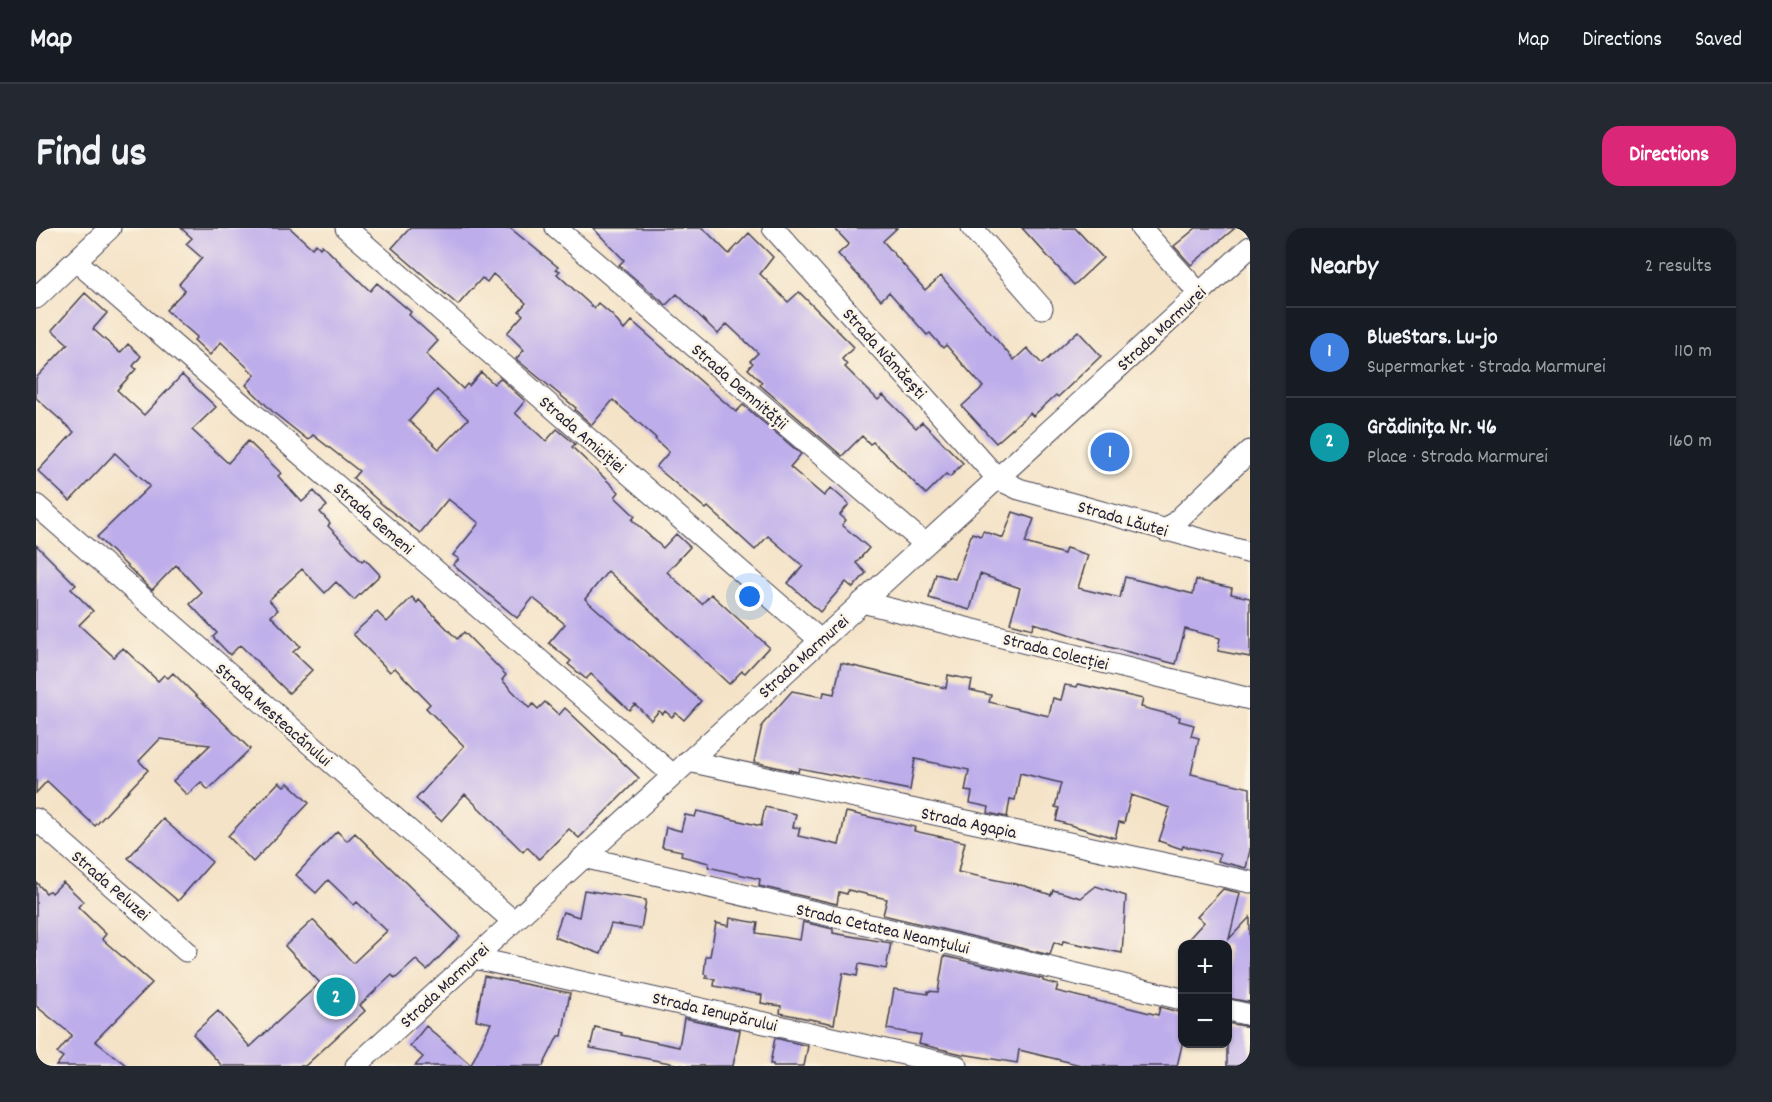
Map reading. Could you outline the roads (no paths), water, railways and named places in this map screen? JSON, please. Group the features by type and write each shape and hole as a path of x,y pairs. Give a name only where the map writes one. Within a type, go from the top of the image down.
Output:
{"street":[{"path":"36,298 110,228"},
{"name":"Strada Amiciției","path":"346,228 820,640"},
{"name":"Strada Demnității","path":"556,228 925,544"},
{"name":"Strada Nămăești","path":"773,228 998,479"},
{"path":"972,228 1042,308"},
{"path":"1141,228 1199,293"},
{"name":"Strada Marmurei","path":"356,1066 1250,247"},
{"name":"Strada Gemeni","path":"76,261 681,768"},
{"path":"1166,531 1250,451"},
{"name":"Strada Lăutei","path":"998,479 1019,489 1250,553"},
{"name":"Strada Mesteacănului","path":"36,506 513,921"},
{"name":"Strada Colecției","path":"862,602 1250,699"},
{"name":"Strada Agapia","path":"681,768 1250,882"},
{"name":"Strada Peluzei","path":"36,819 186,951"},
{"name":"Strada Cetatea Neamțului","path":"583,857 1178,998"},
{"name":"Strada Ienupărului","path":"474,958 957,1066"},
{"path":"1232,1011 1250,1015"}],"place":[{"name":"BlueStars. Lu-jo","path":"1110,452"},
{"name":"Grădinița Nr. 46","path":"336,997"}]}
